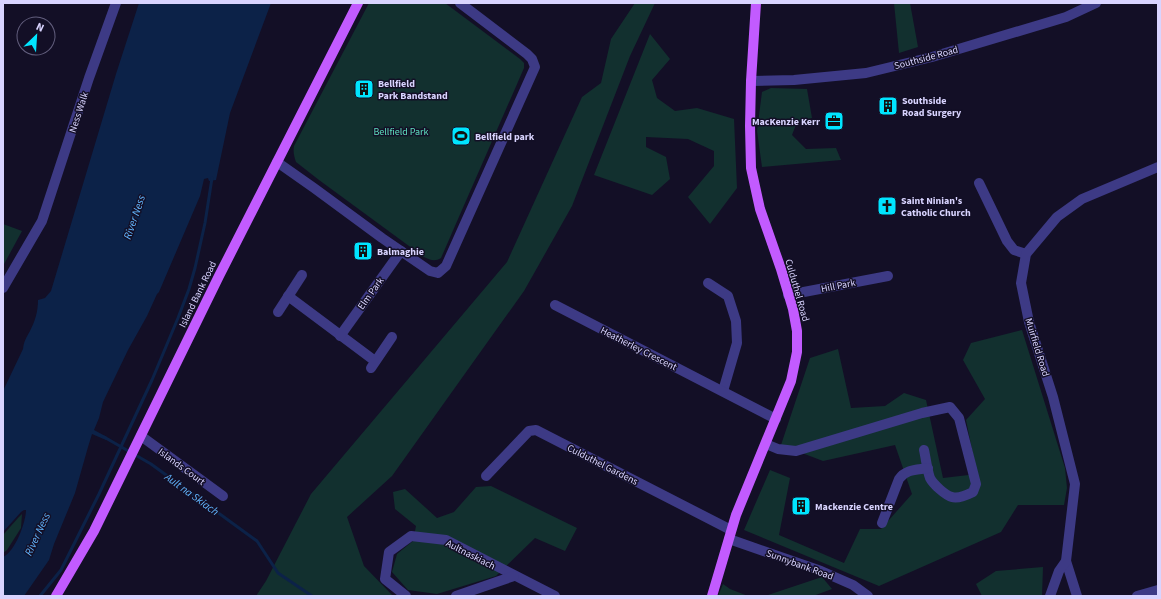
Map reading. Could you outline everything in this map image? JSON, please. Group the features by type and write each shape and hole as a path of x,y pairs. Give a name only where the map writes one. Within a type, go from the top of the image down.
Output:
{"main road":[{"name":"Island Bank Road","path":"56,596 94,531 219,276 358,3"},
{"name":"Culduthel Road","path":"712,596 736,515 791,381 797,352 798,331 793,309 760,209 752,168 750,126 751,81 756,3"}],"street":[{"name":"Ness Walk","path":"3,288 42,221 89,78 116,3"},
{"path":"277,162 430,271 438,273 446,266 535,67 532,59 527,54 460,3"},
{"name":"Southside Road","path":"751,81 794,80 866,73 932,57 1066,17 1096,3"},
{"path":"979,183 1007,241 1014,250 1026,254 1057,217 1082,199 1158,167"},
{"name":"Elm Park","path":"340,336 401,251"},
{"name":"Muirfield Road","path":"1026,254 1021,283 1029,322 1053,397 1075,484 1066,561 1060,571 1050,596"},
{"path":"278,312 302,275"},
{"name":"Hill Park","path":"788,295 888,276"},
{"path":"708,283 728,296 736,321 737,343 722,391"},
{"path":"288,296 340,336 373,365 392,337"},
{"name":"Heatherley Crescent","path":"555,305 776,419"},
{"path":"766,444 778,449 796,451 922,413 950,408 959,418 976,484 973,492 963,497 952,498 935,484 930,478 924,450"},
{"name":"Culduthel Gardens","path":"486,476 529,431 536,430 730,535"},
{"name":"Islands Court","path":"141,436 223,496"},
{"path":"882,523 899,479 902,475 909,471 928,468"},
{"name":"Sunnybank Road","path":"730,535 853,585 864,595"},
{"name":"Aultnaskiach","path":"406,596 385,579 389,552 411,536 446,540 555,596"},
{"path":"1066,561 1077,596"},
{"name":"Aultnaskiach","path":"456,596 514,576"},
{"path":"1142,595 1158,590"}],"green space":[{"name":"Bellfield Park","path":"369,3 445,3 524,63 524,68 441,258 437,260 430,260 424,257 296,162 294,146"},
{"path":"635,3 655,3 630,56 572,206 524,291 392,476 347,517 364,566 393,596 256,596 266,581 311,494 507,262 582,97 601,83 611,39"},
{"path":"894,3 910,3 918,47 899,53"},
{"path":"650,34 670,59 652,80 657,98 675,111 697,108 734,119 737,188 710,224 688,197 714,166 714,151 688,139 646,137 646,147 666,157 670,179 652,195 594,175"},
{"path":"771,88 807,89 812,118 797,122 792,135 806,149 836,148 841,160 762,167 757,131 762,92"},
{"path":"3,224 22,231 3,266"},
{"path":"1022,330 1065,468 1067,488 1064,505 1018,505 1001,532 879,586 744,530 770,470 790,478 779,535 844,563 860,529 881,529 912,494 895,445 823,461 781,445 810,358 838,349 851,408 885,406 904,393 926,400 943,478 977,474 966,420 985,399 963,360 971,343"},
{"path":"491,486 577,528 565,551 535,538 496,576 437,594 408,590 392,572 397,554 413,541 416,526 395,509 393,492 405,489 437,518 454,512 476,487"},
{"path":"22,514 21,528 7,550 3,553 3,535"},
{"path":"1043,567 1042,596 982,596 976,584 996,571"},
{"path":"822,577 832,589 813,596 765,596"},
{"path":"723,584 730,589 748,596 718,596"}],"water":[{"name":"River Ness","path":"139,3 271,3 230,113 216,180 209,181 208,178 204,179 200,196 159,292 128,350 103,402 94,430 107,437 106,440 92,434 75,493 49,560 24,596 3,596 3,557 16,543 24,522 26,510 21,512 3,532 3,391 33,324 37,312 38,300 45,298 51,291 116,74"}],"waterway":[{"path":"40,596 61,570 99,494 152,380 178,318 195,268 205,223 212,178"},
{"name":"Ault na Skiach","path":"104,437 151,464 257,541 278,573 312,596"}],"place":[{"name":"Bellfield Park Bandstand","path":"364,89"},
{"name":"Southside Road Surgery","path":"888,106"},
{"name":"MacKenzie Kerr","path":"834,121"},
{"name":"Bellfield park","path":"461,136"},
{"name":"Saint Ninian's Catholic Church","path":"887,206"},
{"name":"Balmaghie","path":"363,251"},
{"name":"Mackenzie Centre","path":"801,506"}]}
